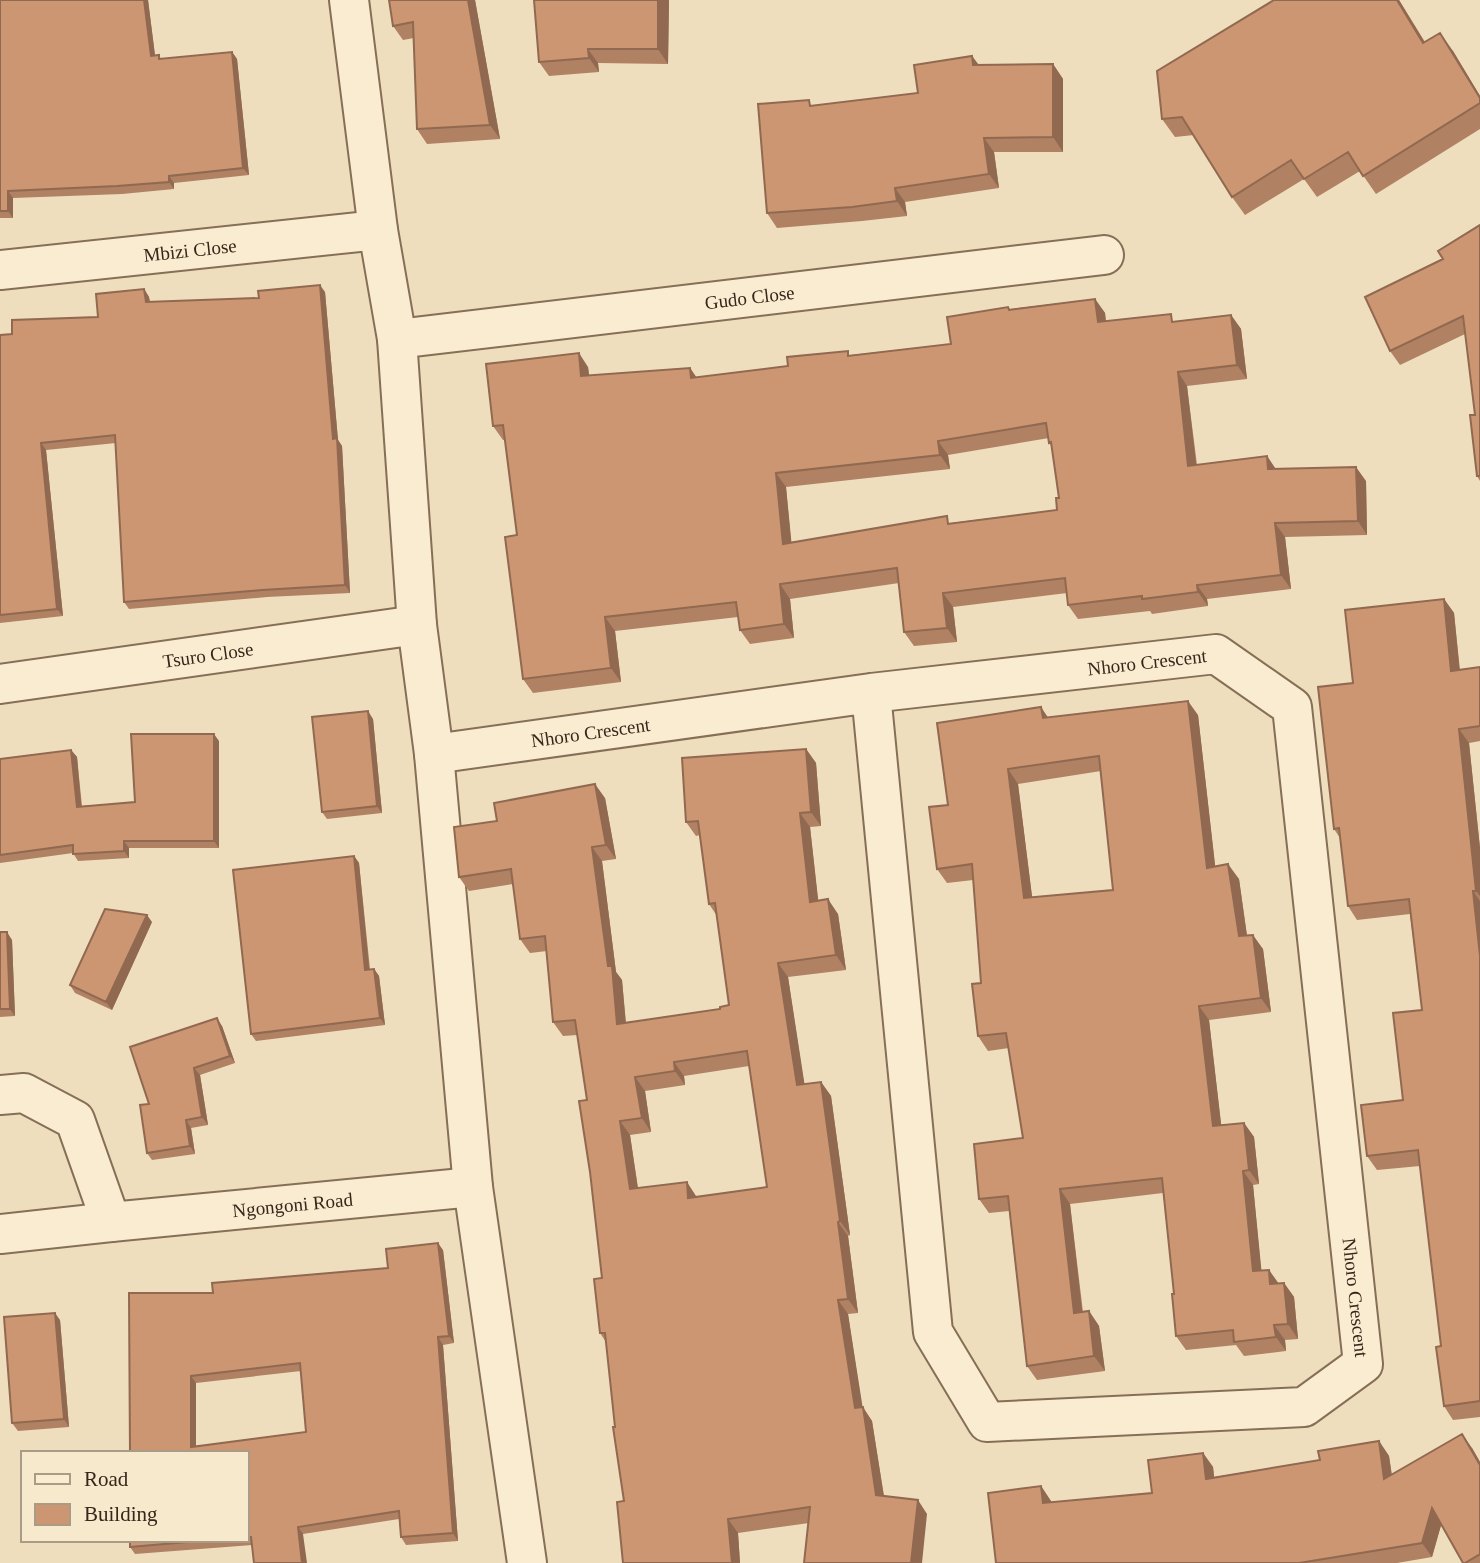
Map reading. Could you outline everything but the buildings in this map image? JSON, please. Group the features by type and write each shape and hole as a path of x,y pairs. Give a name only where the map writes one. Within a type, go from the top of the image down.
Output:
{"street":[{"path":"349,0 379,230 397,339 416,625 434,754 473,1186 527,1563"},
{"name":"Mbizi Close","path":"0,271 379,230"},
{"name":"Gudo Close","path":"397,339 1104,255"},
{"name":"Tsuro Close","path":"0,684 416,625"},
{"name":"Nhoro Crescent","path":"434,754 871,693 1216,654 1292,707 1363,1364 1304,1407 987,1422 933,1332 871,693"},
{"path":"0,1095 24,1093 75,1120 111,1222"},
{"name":"Ngongoni Road","path":"0,1234 473,1186"}]}
